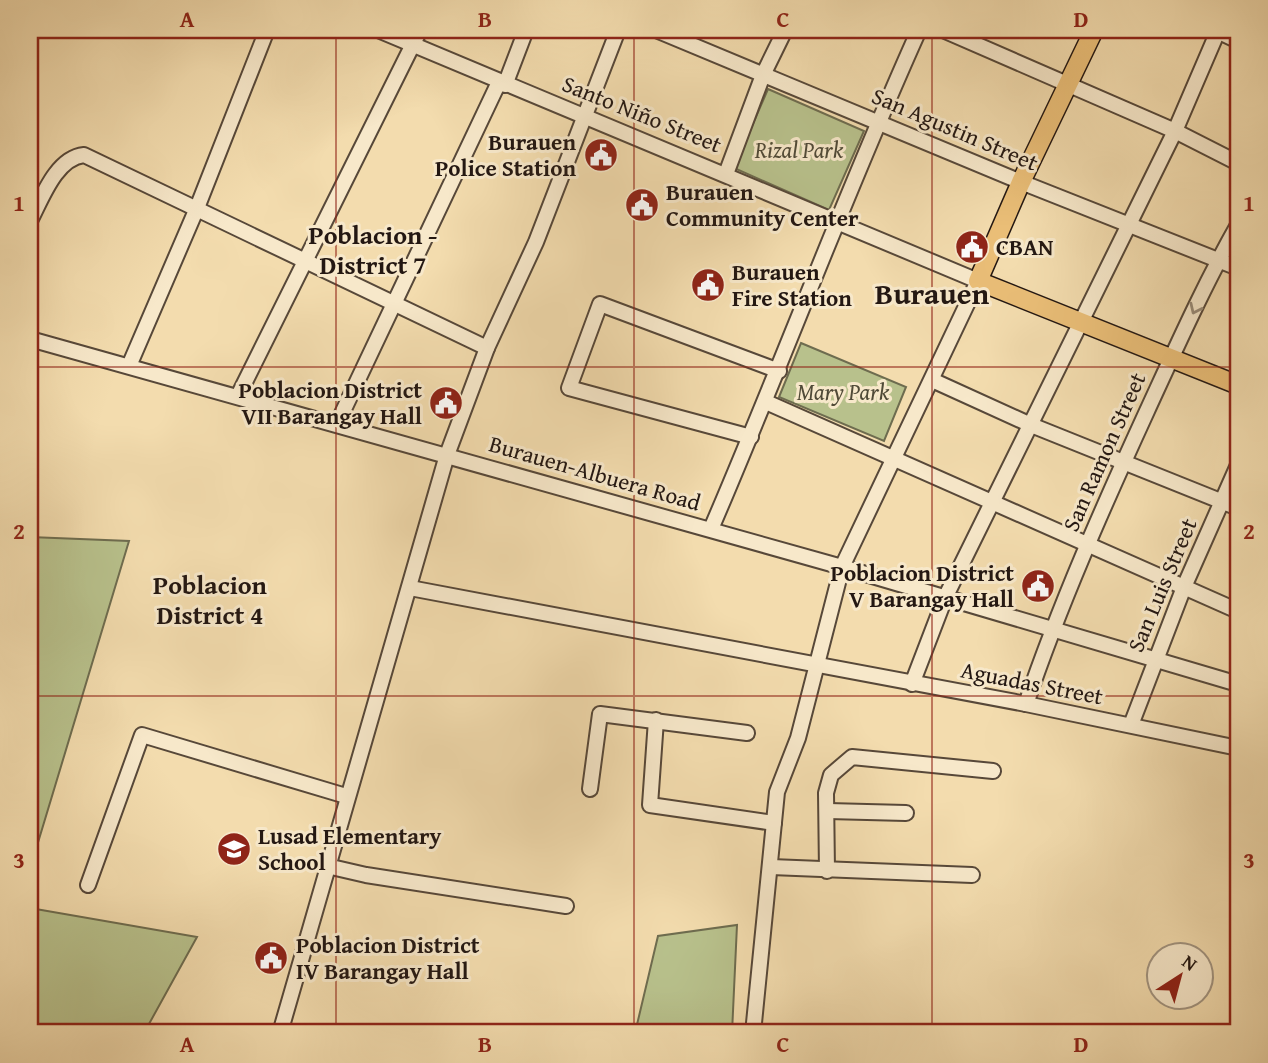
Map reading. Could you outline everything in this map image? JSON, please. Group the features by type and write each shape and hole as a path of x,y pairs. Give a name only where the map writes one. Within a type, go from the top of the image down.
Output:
{"main road":[{"path":"978,281 1021,182 1094,30"},
{"name":"Santo Niño Street","path":"978,281 1238,385"}],"street":[{"path":"129,366 197,208 267,30"},
{"name":"Santo Niño Street","path":"378,30 978,281"},
{"path":"238,396 419,30"},
{"path":"337,424 526,30"},
{"path":"280,1033 346,796 447,455 487,348 536,242 618,30"},
{"name":"San Agustin Street","path":"656,30 1021,182 1238,268"},
{"path":"726,174 764,75 785,30"},
{"path":"711,529 779,372 878,122 919,30"},
{"path":"943,30 1175,131 1238,163"},
{"path":"912,684 945,598 1082,324 1127,223 1175,131 1216,31 1238,41"},
{"path":"30,220 62,166 71,156 84,155 487,348"},
{"name":"San Ramon Street","path":"1026,704 1051,629 1087,544 1171,358 1238,225"},
{"path":"753,1033 778,792 798,738 842,566 978,281"},
{"path":"751,436 569,388 600,304 779,372"},
{"name":"Burauen-Albuera Road","path":"30,339 842,566 1238,684"},
{"path":"932,380 1031,425 1238,508"},
{"path":"766,402 1238,611"},
{"name":"San Luis Street","path":"1131,725 1184,587 1238,465"},
{"name":"Aguadas Street","path":"410,587 1026,704 1238,748"},
{"path":"590,789 600,714 747,733"},
{"path":"656,720 650,805 774,823"},
{"path":"88,885 142,735 346,796"},
{"path":"827,871 826,793 831,775 852,757 993,771"},
{"path":"828,811 906,813"},
{"path":"327,866 366,875 566,906"},
{"path":"771,867 972,875"}],"green space":[{"name":"Rizal Park","path":"768,89 864,131 829,210 734,168"},
{"name":"Mary Park","path":"801,343 906,387 884,441 779,397"},
{"path":"30,537 129,541 30,869"},
{"path":"30,908 197,937 144,1033 30,1033"},
{"path":"737,925 732,1033 635,1033 658,936"}],"place":[{"name":"Burauen Police Station","path":"601,155"},
{"name":"Burauen Community Center","path":"642,205"},
{"name":"CBAN","path":"972,247"},
{"name":"Burauen Fire Station","path":"708,285"},
{"name":"Poblacion District VII Barangay Hall","path":"446,403"},
{"name":"Poblacion District V Barangay Hall","path":"1038,586"},
{"name":"Lusad Elementary School","path":"234,849"},
{"name":"Poblacion District IV Barangay Hall","path":"271,958"}],"district":[{"name":"Poblacion - District 7","path":"373,250"},
{"name":"Burauen","path":"932,294"},
{"name":"Poblacion District 4","path":"210,600"}]}
